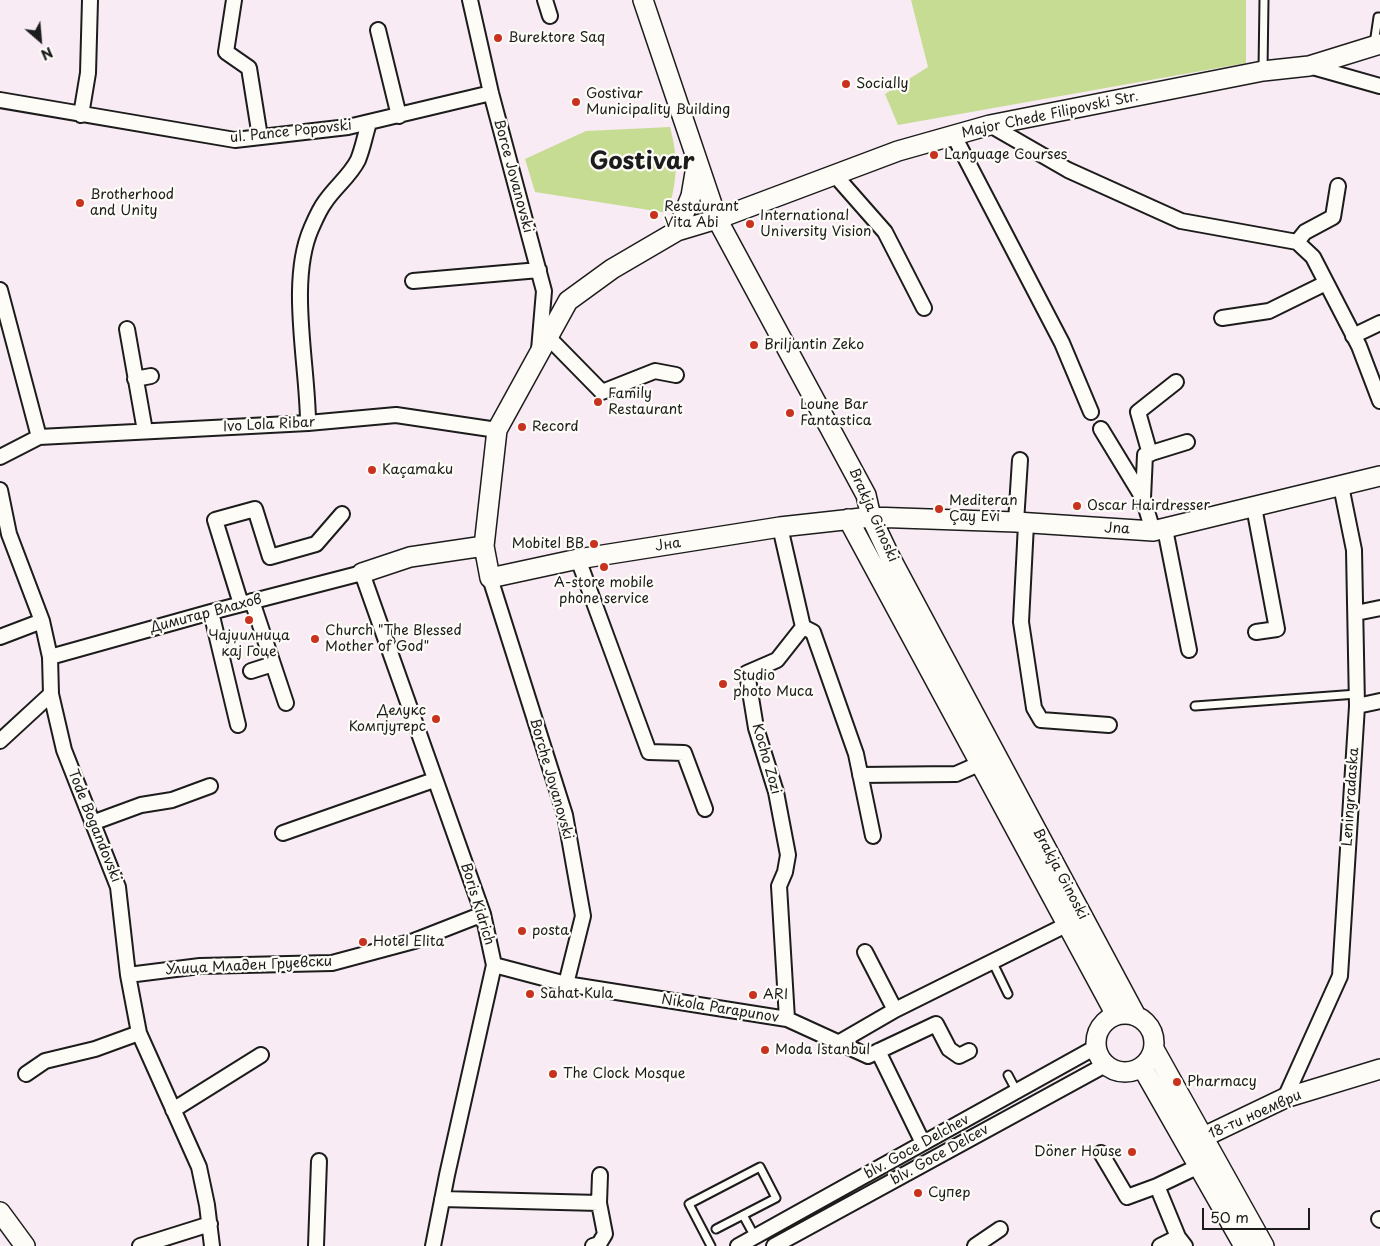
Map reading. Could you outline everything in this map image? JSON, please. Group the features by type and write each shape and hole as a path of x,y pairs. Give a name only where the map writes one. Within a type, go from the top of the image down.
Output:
{"street":[{"path":"81,115 88,73 90,0"},
{"path":"234,0 226,52 249,68 260,137"},
{"name":"Borce Jovanovski","path":"470,0 491,93 544,291 544,344"},
{"path":"545,0 550,16"},
{"name":"Brakja Ginoski","path":"643,0 717,219 866,495 871,517 890,557 1136,1016 1151,1030 1154,1039 1154,1049 1195,1142 1199,1166 1244,1246"},
{"path":"378,30 400,116"},
{"name":"Major Chede Filipovski Str.","path":"490,578 484,546 497,430 568,301 612,269 677,231 717,219 898,151 990,125 1264,71 1309,66 1377,45"},
{"path":"1309,66 1380,86"},
{"name":"ul. Pance Popovski","path":"0,100 234,140 369,123 491,93"},
{"path":"308,423 308,393 300,330 303,260 310,230 325,202 358,160 369,123"},
{"path":"990,125 1068,170 1181,221 1297,242 1313,257 1353,336 1380,401"},
{"path":"954,136 1062,343 1091,412"},
{"path":"677,231 691,196 697,160"},
{"path":"834,174 885,232 924,308"},
{"path":"1297,242 1305,232 1333,217 1338,186"},
{"path":"413,281 538,270"},
{"path":"1222,318 1269,311 1326,282"},
{"path":"0,290 7,341 39,437 0,457"},
{"path":"544,291 568,301"},
{"path":"1353,336 1380,323"},
{"path":"128,329 145,431"},
{"path":"544,344 602,392 655,371 676,375"},
{"path":"135,379 151,376"},
{"path":"1150,454 1138,412 1176,382"},
{"name":"Ivo Lola Ribar","path":"39,437 308,423 396,415 497,430"},
{"path":"1101,429 1143,498 1159,530 1189,650"},
{"path":"1143,498 1145,455 1187,442"},
{"path":"1020,460 1021,622 1034,708 1042,720 1110,725"},
{"name":"Jna","path":"848,519 871,517 1159,530 1380,476"},
{"name":"Leningradaska","path":"1285,1098 1340,976 1357,700 1354,550 1340,486"},
{"name":"Tode Bogandovski","path":"0,490 4,535 42,621 50,657 51,694 64,750 118,887 128,975 139,1033 199,1167 210,1224 212,1246"},
{"path":"1254,507 1277,629 1256,632"},
{"path":"286,703 273,664 216,520 255,509 270,557 316,544 342,514"},
{"name":"Brakja Ginoski","path":"848,519 1116,1015"},
{"name":"Јна","path":"490,578 578,559 780,527 848,519"},
{"path":"780,527 803,627 813,632 856,754 873,836"},
{"path":"362,573 410,556 484,546"},
{"path":"578,559 648,752 684,753 704,809"},
{"name":"Димитар Влахов","path":"50,657 247,602 362,573"},
{"name":"Boris Kidrich","path":"362,573 483,914 494,965 433,1246"},
{"name":"Borche Jovanovski","path":"490,578 566,825 583,916 566,984"},
{"path":"1356,612 1380,608"},
{"path":"210,612 238,725"},
{"path":"0,637 42,621"},
{"name":"Kocho Zozi","path":"787,1019 780,886 788,855 776,792 756,728 747,673 777,660 803,627"},
{"path":"251,670 273,664"},
{"path":"0,741 51,694"},
{"path":"1357,700 1380,701"},
{"path":"860,775 956,774 981,763"},
{"path":"283,833 434,780"},
{"path":"92,823 141,805 172,800 210,786"},
{"name":"Улица Младен Груевски","path":"128,975 200,966 332,963 414,941 483,914"},
{"path":"838,1043 895,1010 993,963 1066,925"},
{"path":"865,952 895,1010"},
{"name":"Nikola Parapunov","path":"494,965 566,984 787,1019 868,1056 878,1051"},
{"path":"1136,1016 1130,1014 1116,1015 1107,1020 1100,1028 1096,1037 1098,1057 1104,1065 1123,1073 1142,1067 1154,1049"},
{"path":"923,1143 878,1051 936,1024 949,1049 959,1056 969,1052"},
{"path":"26,1074 45,1061 95,1049 139,1033"},
{"name":"blv. Goce Delchev","path":"738,1246 1096,1047"},
{"path":"173,1110 261,1056"},
{"name":"blv. Goce Delcev","path":"774,1246 1104,1065"},
{"name":"Brakja Ginoski","path":"1142,1067 1195,1142 1264,1246"},
{"name":"18-ти ноември","path":"1195,1142 1285,1098 1380,1069"},
{"path":"1101,1153 1127,1197 1157,1186 1199,1166"},
{"path":"316,1246 319,1162"},
{"path":"592,1246 599,1244 605,1234 599,1203 600,1176"},
{"path":"1157,1186 1182,1242 1160,1246"},
{"path":"442,1199 599,1203"},
{"path":"0,1212 25,1246"},
{"path":"140,1246 210,1224"},
{"path":"975,1246 1000,1229"}],"lane":[{"path":"1264,0 1264,71"},
{"path":"1377,45 1378,17 1380,16"},
{"path":"1194,706 1357,700"},
{"path":"993,963 1008,994"},
{"path":"1008,1075 1017,1092"},
{"path":"711,1246 689,1204 760,1167 776,1198 716,1229"},
{"path":"743,1215 755,1237"}],"green space":[{"path":"911,0 1246,0 1246,63 898,125 885,94 928,67"},
{"path":"670,127 675,150 676,170 668,213 535,192 525,159 586,131"}],"place":[{"name":"Burektore Saq","path":"498,38"},
{"name":"Socially","path":"846,84"},
{"name":"Gostivar Municipality Building","path":"576,102"},
{"name":"Language Courses","path":"934,155"},
{"name":"Brotherhood and Unity","path":"80,203"},
{"name":"Restaurant Vita Abi","path":"654,215"},
{"name":"International University Vision","path":"750,224"},
{"name":"Briljantin Zeko","path":"754,345"},
{"name":"Family Restaurant","path":"598,402"},
{"name":"Loune Bar Fantastica","path":"790,413"},
{"name":"Record","path":"522,427"},
{"name":"Kaçamaku","path":"372,470"},
{"name":"Oscar Hairdresser","path":"1077,506"},
{"name":"Mediteran Çay Evi","path":"939,509"},
{"name":"Mobitel BB","path":"594,544"},
{"name":"A-store mobile phone service","path":"604,567"},
{"name":"Чајџилница кај Гоце","path":"249,620"},
{"name":"Church \"Тhe Blessed Mother of God\"","path":"315,639"},
{"name":"Studio photo Muca","path":"723,684"},
{"name":"Делукс Компјутерс","path":"436,719"},
{"name":"posta","path":"522,931"},
{"name":"Hotel Elita","path":"363,942"},
{"name":"Sahat Kula","path":"530,994"},
{"name":"ARI","path":"753,995"},
{"name":"Moda Istanbul","path":"765,1050"},
{"name":"The Clock Mosque","path":"553,1074"},
{"name":"Pharmacy","path":"1177,1082"},
{"name":"Döner House","path":"1132,1152"},
{"name":"Супер","path":"918,1193"}],"district":[{"name":"Gostivar","path":"642,162"}]}
